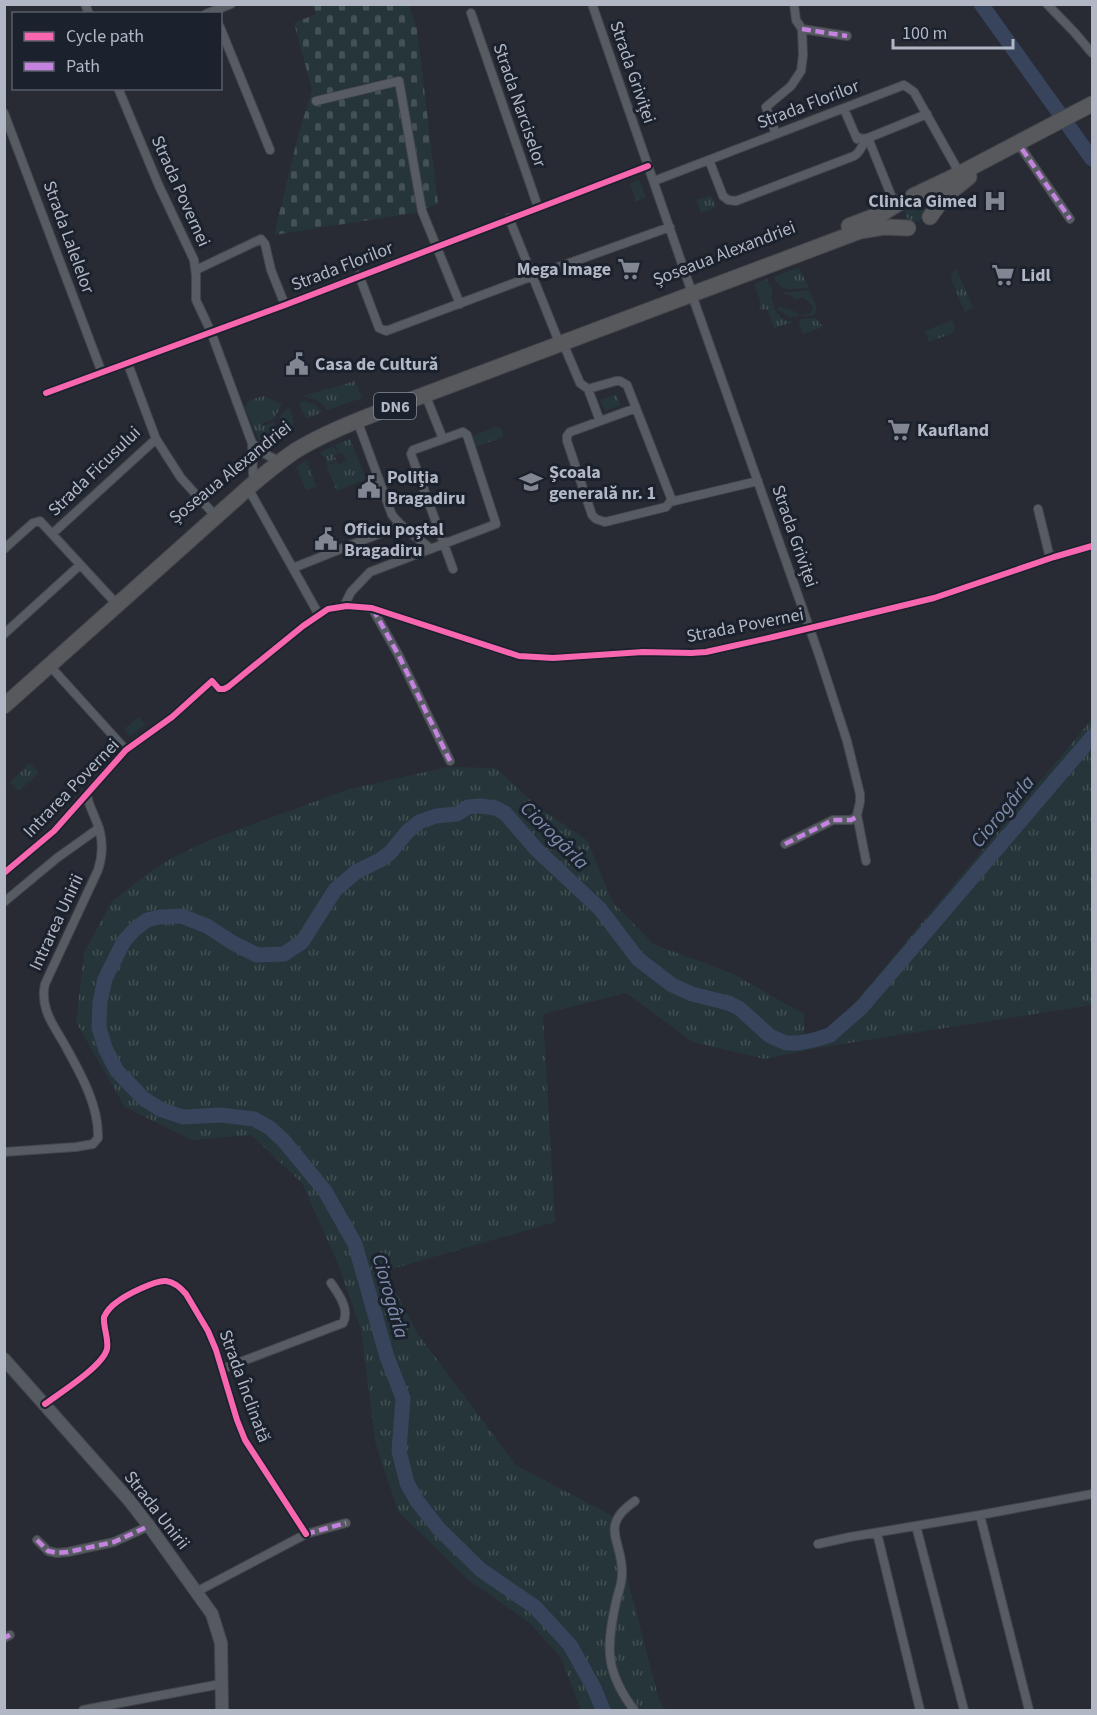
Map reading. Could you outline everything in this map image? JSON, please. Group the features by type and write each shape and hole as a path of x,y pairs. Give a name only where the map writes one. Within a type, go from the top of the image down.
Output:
{"highway":[{"name":"Șoseaua Alexandriei","path":"4,706 273,458 328,423 860,231 884,227 917,229 922,227 944,197 966,178 1022,149 1037,136 1092,104"},
{"name":"Șoseaua Alexandriei","path":"691,291 884,213 902,197 960,174 1092,111"},
{"path":"908,228 903,226 898,218 897,208 902,197 923,198 930,210 930,217"},
{"name":"Șoseaua Alexandriei","path":"4,696 211,511 250,481 295,452 327,433 357,420 560,340"}],"main road":[{"name":"Strada Unirii","path":"4,1359 128,1499 212,1614 222,1652 222,1710"}],"street":[{"path":"214,12 231,4"},
{"name":"Strada Griviței","path":"592,4 835,705 857,779 860,800 857,817 866,861"},
{"path":"776,134 766,107 791,86 800,75 803,55 802,29 796,20 794,4"},
{"path":"1047,4 1092,53"},
{"name":"Strada Narciselor","path":"471,13 538,207"},
{"path":"802,29 847,36"},
{"path":"222,32 270,150"},
{"path":"316,101 399,81 422,211 460,304"},
{"name":"Strada Florilor","path":"654,182 904,85 914,92 960,174"},
{"name":"Strada Povernei","path":"119,90 189,250 196,270 196,300 252,443"},
{"path":"844,109 861,149"},
{"name":"Strada Lalelelor","path":"4,113 102,373"},
{"path":"856,136 862,139 868,138 927,114"},
{"path":"709,160 723,196 732,201 854,156 868,138"},
{"path":"868,138 902,197"},
{"path":"1022,149 1070,219"},
{"name":"Strada Florilor","path":"46,393 648,166"},
{"path":"509,219 560,340 580,383 588,389 600,421"},
{"name":"Strada Florilor","path":"359,276 378,325 383,331 670,227"},
{"path":"196,270 261,239 265,244 271,270 285,304"},
{"name":"Strada Ficusului","path":"52,534 156,439 128,364"},
{"path":"588,389 620,381 627,385 668,489 671,498 666,507 605,522 599,521 592,515 567,436 570,432 636,408"},
{"path":"425,394 443,439"},
{"path":"357,420 392,515 431,549"},
{"path":"344,606 351,592 367,574 443,544 496,524 467,435 462,433 413,450 411,454 443,544 453,569"},
{"path":"156,439 181,478 211,511"},
{"path":"252,443 273,458"},
{"path":"252,443 250,481 317,616"},
{"path":"670,502 758,481"},
{"path":"1038,509 1050,558"},
{"path":"4,549 30,525 38,521 42,522 112,599"},
{"path":"293,567 402,525"},
{"name":"Strada Povernei","path":"328,609 344,606 372,608 509,654 535,658 643,652 695,653 934,598 1092,546"},
{"path":"4,634 80,565"},
{"path":"372,608 399,656 450,761"},
{"name":"Intrarea Povernei","path":"4,873 48,838 126,750 172,717 212,681 219,689 228,687 328,609"},
{"path":"50,666 126,750"},
{"path":"4,902 57,858 99,828 87,795"},
{"path":"785,844 833,820 851,820 857,817"},
{"name":"Intrarea Unirii","path":"4,1152 76,1147 93,1144 98,1138 96,1116 88,1092 47,1014 44,1000 45,984 98,870 102,852 99,828"},
{"name":"Strada Înclinată","path":"45,1404 103,1358 108,1342 104,1317 111,1307 132,1293 158,1282 171,1282 186,1294 208,1331 245,1440 306,1534"},
{"path":"222,1368 343,1323 346,1312 340,1296 331,1283"},
{"path":"818,1544 1092,1494"},
{"path":"634,1710 614,1676 610,1655 612,1624 622,1578 615,1523 618,1515 635,1501"},
{"path":"980,1515 1029,1710"},
{"path":"196,1592 306,1534 346,1523"},
{"path":"37,1540 48,1551 68,1552 114,1542 149,1526"},
{"path":"916,1526 964,1710"},
{"path":"877,1533 920,1710"},
{"path":"83,1710 221,1684"}],"green space":[{"path":"312,5 409,5 417,29 438,204 414,213 274,235 298,136 312,90 294,23 316,14"},
{"path":"639,180 646,197 636,201 630,184"},
{"path":"711,195 716,207 701,213 696,200"},
{"path":"915,202 922,205 925,212 922,219 915,222 908,219 905,212 908,205"},
{"path":"799,267 809,288 784,288 774,277"},
{"path":"956,269 973,307 965,312 951,279"},
{"path":"767,279 773,293 771,298 776,311 784,319 793,322 774,328 767,309 761,310 759,304 761,303 754,284"},
{"path":"809,290 817,308 814,315 789,317 778,309 779,307 794,311 800,316 811,313 813,307 806,299 802,297 797,299 784,293"},
{"path":"815,318 823,327 803,334 800,319"},
{"path":"952,320 955,328 953,333 929,342 925,331"},
{"path":"355,381 362,398 327,410 318,401 303,396 316,392"},
{"path":"616,394 621,405 605,411 600,400"},
{"path":"263,396 282,404 274,419 262,423 263,426 274,422 275,438 263,446 245,408 250,400"},
{"path":"304,401 314,404 323,412 305,417 299,403"},
{"path":"289,406 293,425 279,436 280,417"},
{"path":"496,427 503,431 502,437 476,447 472,436"},
{"path":"350,439 366,479 337,491 326,466 336,461 338,465 346,461 343,453 339,454 335,445"},
{"path":"334,446 338,454 334,456 336,459 325,465 327,460 321,452"},
{"path":"307,460 307,465 312,470 310,473 317,485 306,490 296,467"},
{"path":"139,717 145,724 130,736 124,729"},
{"path":"1092,719 1092,1005 817,1048"},
{"path":"30,763 39,773 19,791 10,782"},
{"path":"448,767 496,768 539,808 587,840 612,901 653,944 731,973 804,1014 804,1039 817,1048 765,1059 693,1042 626,993 543,1014 555,1222 385,1271 417,1333 517,1466 611,1515 659,1700 665,1710 581,1710 561,1658 530,1623 467,1579 398,1511 375,1441 361,1330 338,1264 302,1183 251,1135 192,1140 125,1107 76,1022 84,953 112,901 172,858 210,840 349,789"}],"waterway":[{"name":"Ciorogârla","path":"981,4 1092,159"},
{"name":"Ciorogârla","path":"603,1710 594,1688 570,1645 535,1607 481,1570 439,1529 417,1501 407,1483 399,1451 403,1398 387,1357 355,1244 325,1191 284,1141 270,1128 254,1119 220,1115 183,1117 162,1110 144,1099 117,1071 106,1050 99,1028 100,1002 105,979 124,941 147,920 181,916 207,926 257,955 284,954 302,942 335,890 356,872 390,853 407,832 419,822 436,816 457,814 468,807 495,808 505,813 537,850 600,909 638,959 672,985 692,994 739,1008 770,1036 786,1043 814,1040 830,1035 862,1007 1092,737"}],"marked path":[{"path":"802,29 847,36"},
{"path":"1022,149 1070,219"},
{"path":"373,609 399,656 450,761"},
{"path":"785,844 833,820 851,820 857,817"},
{"path":"306,1534 346,1523"},
{"path":"37,1540 48,1551 68,1552 114,1542 149,1526"},
{"path":"4,1638 10,1635"}],"cycle path":[{"path":"46,393 285,305 648,166"},
{"path":"4,873 54,831 126,750 172,717 212,681 219,689 228,687 303,626 328,609 347,606 372,608 519,656 553,658 643,652 706,652 934,598 1092,546"},
{"path":"45,1404 80,1379 104,1356 107,1349 104,1317 111,1307 148,1285 161,1281 172,1283 186,1294 208,1331 245,1440 306,1534"}],"place":[{"name":"Clinica Gimed","path":"995,201"},
{"name":"Mega Image","path":"629,269"},
{"name":"Lidl","path":"1003,275"},
{"name":"Casa de Cultură","path":"297,364"},
{"name":"Kaufland","path":"899,430"},
{"name":"Școala generală nr. 1","path":"531,482"},
{"name":"Poliția Bragadiru","path":"369,487"},
{"name":"Oficiu poștal Bragadiru","path":"326,539"}]}
